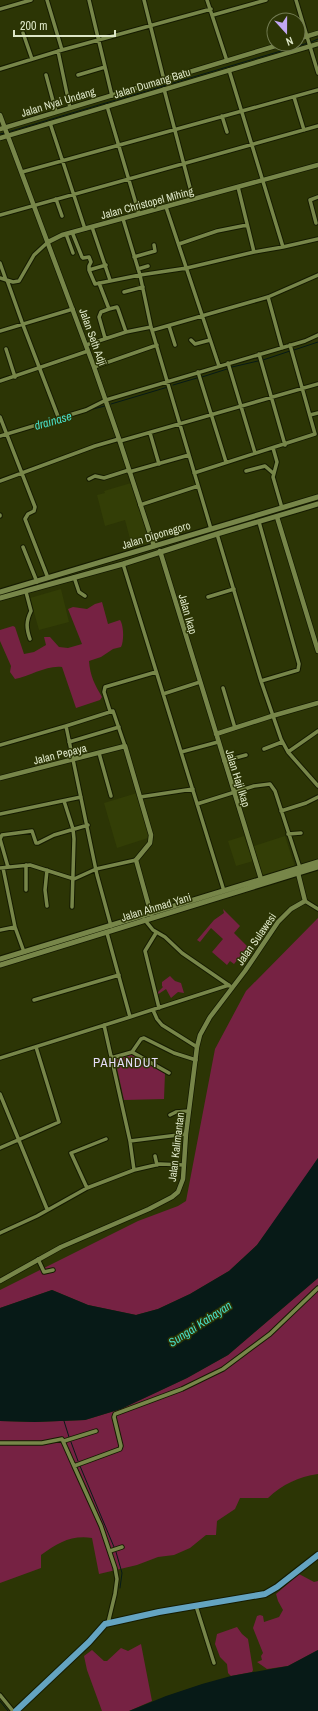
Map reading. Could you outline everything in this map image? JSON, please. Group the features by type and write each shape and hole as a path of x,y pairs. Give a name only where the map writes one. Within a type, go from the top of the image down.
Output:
{"highway":[{"path":"16,1711 89,1642 104,1624 108,1622 265,1594 277,1587 318,1555"}],"main road":[{"name":"Jalan Diponegoro","path":"0,592 316,498"},
{"path":"316,498 317,505"},
{"name":"Jalan Diponegoro","path":"0,598 123,564 160,551 317,505"},
{"path":"97,563 100,570"},
{"path":"81,568 83,575"},
{"name":"Jalan Ahmad Yani","path":"0,959 107,933 144,919 299,870 318,862"},
{"name":"Jalan Ahmad Yani","path":"0,965 110,926 144,919 151,914 261,879 318,867"}],"street":[{"path":"0,9 21,1 31,0"},
{"path":"47,0 60,50 70,108"},
{"path":"89,0 112,96"},
{"path":"144,0 152,26 164,80"},
{"path":"207,0 227,61"},
{"path":"213,16 266,0"},
{"path":"296,0 318,73"},
{"path":"0,69 60,50 211,9"},
{"path":"24,33 32,59"},
{"path":"307,37 318,33"},
{"name":"Jalan Dumang Batu","path":"0,138 318,44"},
{"name":"Jalan Nyai Undang","path":"3,128 266,49"},
{"path":"78,75 105,66"},
{"path":"230,70 283,247"},
{"path":"46,74 56,112"},
{"path":"164,89 193,199"},
{"path":"22,172 318,90"},
{"path":"294,97 304,130"},
{"path":"107,106 139,214"},
{"path":"0,115 3,128"},
{"path":"222,116 226,132"},
{"path":"50,123 85,229"},
{"path":"0,215 318,126"},
{"name":"Jalan Seth Adji","path":"3,128 22,172 94,367 120,440 154,546"},
{"name":"Jalan Christopel Mihing","path":"7,280 15,283 19,281 34,255 48,242 66,234 318,164"},
{"path":"238,187 254,252"},
{"path":"316,223 310,200 318,197"},
{"path":"56,199 62,216"},
{"path":"166,207 219,366"},
{"path":"123,218 140,275 152,328 211,529"},
{"path":"179,244 217,231 247,225"},
{"path":"92,227 110,280"},
{"path":"72,232 82,257 89,258 91,262 89,270 95,284 110,280 187,268 318,239"},
{"path":"66,234 73,253"},
{"path":"134,257 155,251 154,245"},
{"path":"0,263 59,419"},
{"path":"89,270 106,265"},
{"path":"138,269 148,266"},
{"path":"86,345 126,332 169,326 268,297 318,275"},
{"path":"0,278 7,280"},
{"path":"99,284 109,309"},
{"path":"124,292 143,287"},
{"path":"268,297 282,348"},
{"path":"105,338 99,316 101,312 109,309 117,307 126,332"},
{"path":"0,330 23,325 73,309"},
{"path":"169,326 175,345"},
{"path":"0,436 59,419 106,402 168,384 219,366 229,365 259,357 282,348 290,347 318,335"},
{"path":"190,340 195,344 210,340"},
{"path":"94,367 157,345"},
{"path":"194,472 285,445 315,434 290,347"},
{"path":"6,349 15,377"},
{"path":"0,381 88,351"},
{"path":"259,357 285,445"},
{"path":"229,365 255,453"},
{"path":"199,374 226,462"},
{"path":"0,481 95,446 150,433 318,384"},
{"path":"310,415 318,413"},
{"path":"0,417 35,507 34,511 28,514 25,519 48,578"},
{"path":"150,433 159,464"},
{"path":"273,448 277,462 273,477 282,508"},
{"path":"89,479 96,476 104,478 189,455"},
{"path":"246,471 265,466 274,473"},
{"path":"140,505 198,486"},
{"path":"277,517 318,651"},
{"path":"259,522 299,664 298,670 261,681"},
{"path":"217,534 261,681 282,742 288,752 318,786"},
{"path":"23,547 36,582"},
{"name":"Jalan Ikap","path":"160,551 200,682"},
{"path":"123,564 224,891"},
{"path":"74,577 79,592 85,596"},
{"path":"208,597 234,589"},
{"path":"26,592 31,611 27,617 27,629 30,639"},
{"path":"24,952 15,927 1,868 26,865 74,879 96,869 136,860 147,846 151,838 119,727 114,712 110,711 104,692 105,687 156,672"},
{"path":"164,694 200,682"},
{"name":"Jalan Haji Ikap","path":"200,682 261,879"},
{"path":"223,688 235,728"},
{"path":"216,734 318,703"},
{"path":"0,745 66,726 110,711"},
{"path":"66,726 88,825 96,869 110,926"},
{"path":"69,742 119,727"},
{"path":"288,752 318,731"},
{"path":"181,752 218,742"},
{"path":"264,749 282,742"},
{"name":"Jalan Pepaya","path":"0,778 125,746"},
{"path":"99,753 111,796"},
{"path":"224,761 246,755"},
{"path":"197,804 262,784 270,784 274,788 299,870 305,901 318,909"},
{"path":"140,797 193,789"},
{"path":"0,814 81,797"},
{"path":"281,811 311,801 318,797"},
{"path":"64,801 73,829 75,849 72,907"},
{"path":"8,867 0,839 2,835 32,831 38,843 54,835 88,825"},
{"path":"288,834 301,833"},
{"path":"136,860 151,914"},
{"path":"26,865 26,890"},
{"path":"46,870 45,890 47,906"},
{"name":"Jalan Sulawesi","path":"231,986 278,922 291,909 305,901"},
{"path":"144,919 156,933 165,937 182,953 231,986"},
{"path":"0,930 15,927"},
{"path":"107,933 130,1017"},
{"path":"156,933 145,950 145,954 159,1008"},
{"path":"34,1000 119,975"},
{"path":"0,1058 231,986"},
{"name":"Jalan Kalimantan","path":"0,1281 61,1247 150,1209 172,1197 181,1186 186,1134 197,1047 200,1035 231,986"},
{"path":"153,1010 157,1019 162,1025 197,1047"},
{"path":"104,1025 130,1141 134,1170"},
{"path":"111,1058 132,1052 141,1039 144,1038 185,1058 196,1060"},
{"path":"0,1148 59,1122 36,1047"},
{"path":"132,1052 169,1074"},
{"path":"0,1094 47,1209"},
{"path":"170,1115 176,1112 189,1111"},
{"path":"130,1141 186,1134"},
{"path":"87,1188 71,1152 106,1139"},
{"path":"155,1156 157,1164"},
{"path":"0,1233 38,1216 47,1209 87,1188 134,1170 157,1164 184,1165"},
{"path":"38,1260 44,1272 53,1270"},
{"path":"74,1466 120,1449 121,1446 114,1417 115,1414 182,1389 223,1369 274,1330 318,1288"},
{"path":"0,1443 42,1443 60,1439 64,1441 96,1431"},
{"path":"64,1441 101,1526 110,1551 117,1579 116,1594 108,1622"},
{"path":"110,1551 122,1546"},
{"path":"196,1606 214,1664"},
{"path":"0,1695 13,1711"}],"shaded area":[{"path":"131,483 152,544 133,550 125,520 105,526 97,495 105,493 104,491"},
{"path":"61,589 69,622 39,630 30,598"},
{"path":"102,602 108,624 120,620 123,630 123,637 121,647 113,649 101,657 89,661 93,680 102,697 100,700 76,708 62,667 44,669 15,679 10,672 11,666 0,641 0,630 13,626 15,627 24,654 34,652 46,645 44,637 50,637 59,647 68,648 82,644 68,609 73,607 87,609"},
{"path":"137,793 151,837 117,848 104,803"},
{"path":"244,836 248,848 285,836 295,867 263,877 257,860 236,866 228,841"},
{"path":"223,909 240,926 234,933 248,947 234,964 230,961 227,965 212,952 223,939 211,928 200,942 197,940 214,920 224,913"},
{"path":"318,918 318,1158 300,1186 257,1245 229,1271 190,1294 158,1309 136,1315 88,1305 52,1290 0,1308 0,1290 138,1221 178,1206 186,1201 215,1049 246,991"},
{"path":"170,976 175,981 181,983 184,993 178,992 171,998 166,989 157,995 163,987 162,982"},
{"path":"132,1053 165,1073 164,1099 124,1100 115,1059"},
{"path":"318,1278 318,1474 291,1482 268,1498 240,1498 235,1509 217,1521 216,1535 206,1535 190,1548 174,1555 158,1557 137,1565 99,1574 92,1538 84,1537 71,1539 53,1547 41,1555 41,1568 0,1583 0,1421 35,1422 85,1420 121,1409 187,1378 228,1355"},
{"path":"299,1574 314,1582 318,1581 318,1650 288,1666 267,1669 257,1662 262,1660 261,1656 263,1653 253,1628 257,1616 263,1616 264,1622 279,1617 283,1610 276,1594"},
{"path":"237,1627 248,1639 253,1670 252,1672 231,1676 228,1673 227,1664 220,1657 215,1644 217,1634"},
{"path":"141,1644 152,1701 129,1711 102,1711 87,1670 84,1656 92,1650 104,1661 107,1661 121,1648 128,1651"}],"water":[{"name":"Sungai Kahayan","path":"318,1158 318,1278 228,1355 187,1378 121,1409 85,1420 35,1422 0,1421 0,1308 52,1290 88,1305 136,1315 158,1309 190,1294 229,1271 257,1245"},
{"path":"318,1650 318,1711 129,1711 166,1696 202,1684 231,1676 288,1666"}],"waterway":[{"path":"311,42 318,39"},
{"path":"8,132 308,43"},
{"path":"0,134 5,133"},
{"path":"294,350 318,342"},
{"path":"263,360 290,351"},
{"path":"232,367 258,361"},
{"path":"202,377 227,369"},
{"path":"173,385 197,378"},
{"path":"111,404 168,387"},
{"name":"drainase","path":"89,410 105,406"},
{"path":"64,1421 69,1437"},
{"path":"71,1442 78,1461"},
{"path":"80,1466 114,1547"},
{"path":"116,1552 122,1573 120,1588"},
{"path":"0,1701 8,1711"}],"district":[{"name":"PAHANDUT","path":"126,1062"}]}
